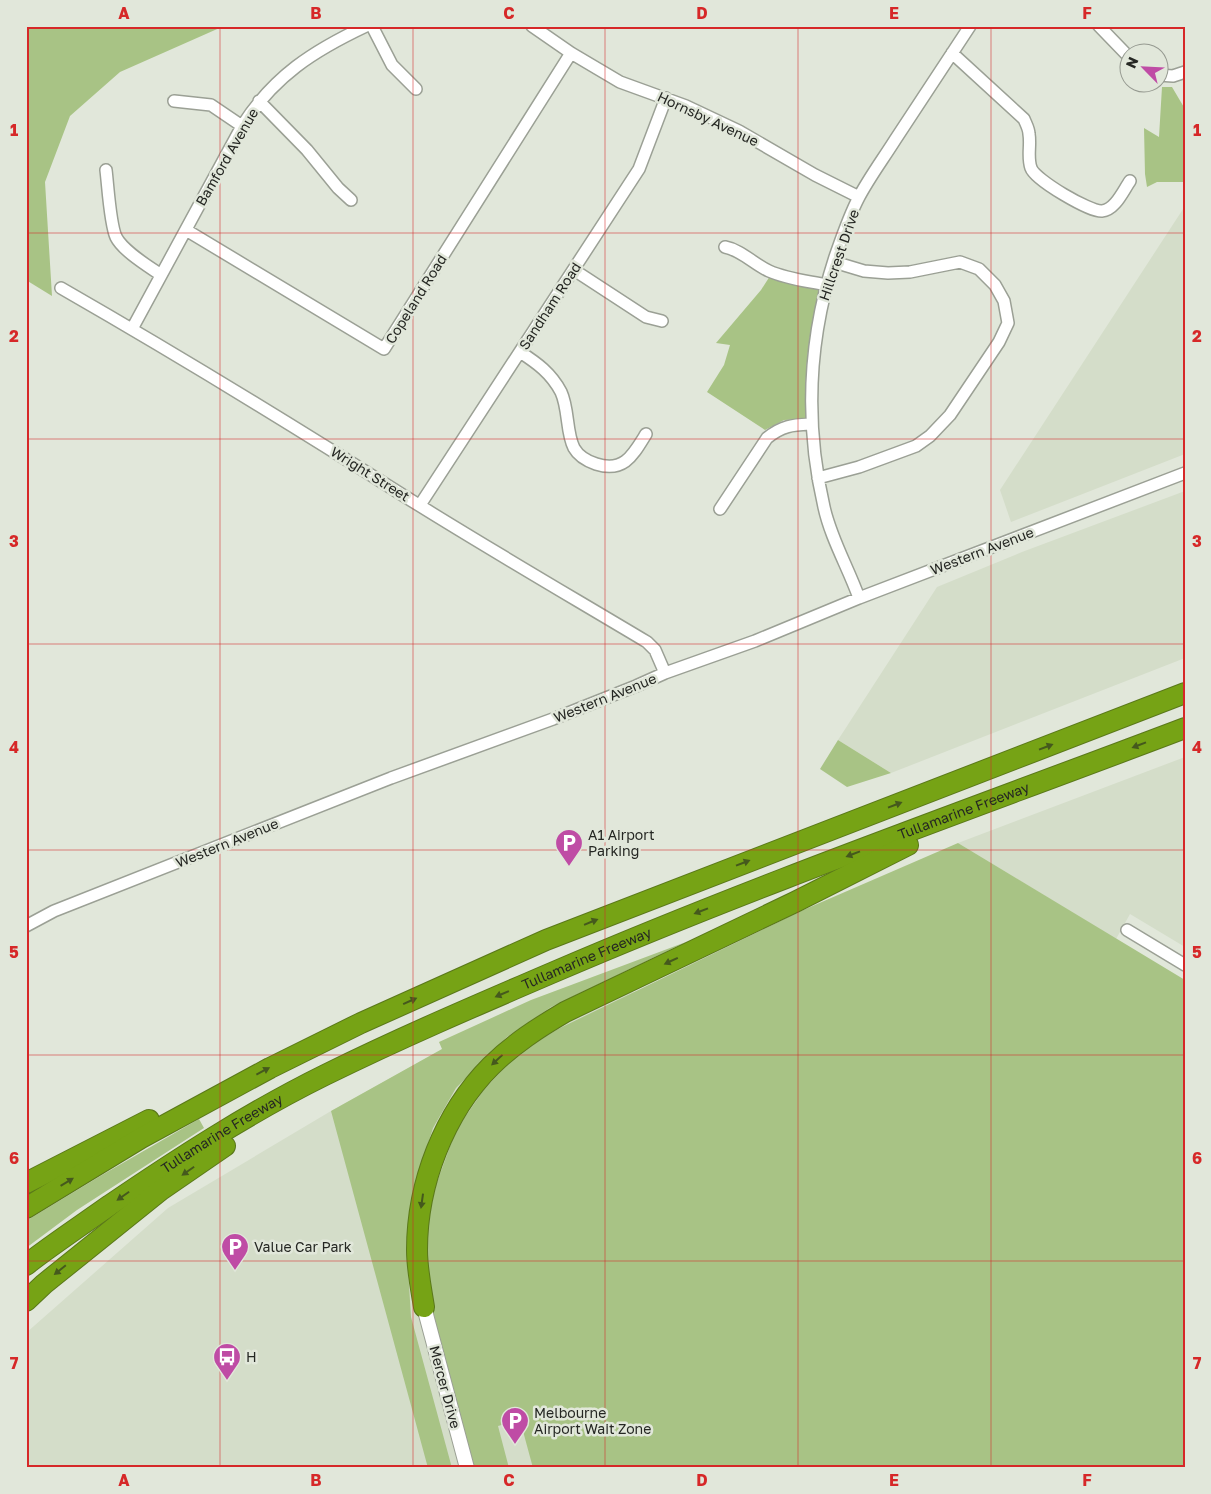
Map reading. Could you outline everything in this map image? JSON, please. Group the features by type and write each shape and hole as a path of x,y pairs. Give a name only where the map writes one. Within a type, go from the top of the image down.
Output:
{"highway":[{"path":"26,1208 141,1138 220,1094 361,1023 546,940 1185,693"},
{"name":"Tullamarine Freeway","path":"26,1265 53,1244 146,1180 265,1107 324,1076 473,1006 649,931 1185,728"},
{"path":"424,1307 417,1250 424,1192 431,1164 457,1108 482,1075 512,1047 534,1030 565,1012 795,902 997,800"},
{"path":"26,1300 130,1214 211,1155 295,1104 473,1006"},
{"path":"26,1183 112,1138 204,1094 220,1094"}],"street":[{"name":"Bamford Avenue","path":"132,329 242,126 259,101 296,66 343,37 366,26"},
{"path":"372,26 392,65 416,89"},
{"name":"Hornsby Avenue","path":"532,26 571,53 620,82 686,106 739,131 815,175 859,197"},
{"name":"Hillcrest Drive","path":"859,598 824,508 818,478 812,424 811,388 814,351 826,285 842,237 859,197 970,26"},
{"path":"1099,26 1118,46"},
{"name":"Copeland Road","path":"186,230 384,349 571,53"},
{"path":"952,53 1024,119 1029,132 1028,159 1031,170 1039,178 1089,209 1103,211 1114,205 1130,181"},
{"path":"1168,76 1185,72"},
{"name":"Sandham Road","path":"420,506 639,169 666,98"},
{"path":"174,101 211,105 242,126"},
{"path":"259,101 307,150 338,188 351,200"},
{"path":"106,170 116,237 142,263 160,275"},
{"path":"725,247 732,248 767,270 784,277 826,285"},
{"path":"818,478 867,464 916,446 930,436 950,415 999,342 1008,323 1004,301 995,285 979,270 960,262 910,272 888,273 864,271 834,262"},
{"path":"574,270 646,317 662,322"},
{"name":"Wright Street","path":"61,288 132,329 355,464 420,506 647,642 655,650 665,673"},
{"path":"520,352 541,365 560,392 565,403 573,447 587,461 603,466 619,465 633,455 646,434"},
{"path":"720,509 767,438 777,430 788,426 812,424"},
{"name":"Western Avenue","path":"26,926 54,911 390,778 553,719 665,673 755,641 859,598 1185,472"},
{"path":"1127,930 1185,965"},
{"name":"Mercer Drive","path":"424,1307 467,1468"}],"shaded area":[{"path":"1185,206 1185,454 1011,522 1000,490"},
{"path":"1185,491 1185,658 891,773 838,740 937,587 1022,552"},
{"path":"1185,757 1185,947 1130,914 1116,939 958,843"},
{"path":"615,975 645,1003 983,1468 26,1468 26,1333 168,1208 331,1111 443,1049"}],"green space":[{"path":"26,26 224,26 120,72 70,116 45,182 52,296 26,280"},
{"path":"1168,87 1172,87 1185,109 1185,182 1157,182 1147,187 1144,128 1159,137 1162,92 1168,92"},
{"path":"770,276 781,281 820,289 812,322 808,353 806,419 784,420 765,430 707,392 724,365 730,345 716,343 761,290"},
{"path":"838,740 891,773 847,787 820,769"},
{"path":"958,843 1185,980 1185,1465 1173,1468 533,1468 520,1420 498,1426 509,1468 472,1467 428,1289 426,1228 436,1185 456,1130 483,1091 516,1055 558,1029 801,911"},
{"path":"686,942 551,1007 507,1037 456,1088 433,1128 413,1191 407,1252 411,1317 452,1468 428,1468 331,1111 442,1049 439,1042 531,1000"},
{"path":"199,1119 204,1128 77,1210 26,1248 26,1221"}],"place":[{"name":"A1 Airport Parking","path":"569,867"},
{"name":"Value Car Park","path":"235,1271"},
{"name":"H","path":"227,1381"},
{"name":"Melbourne Airport Wait Zone","path":"515,1445"}]}
